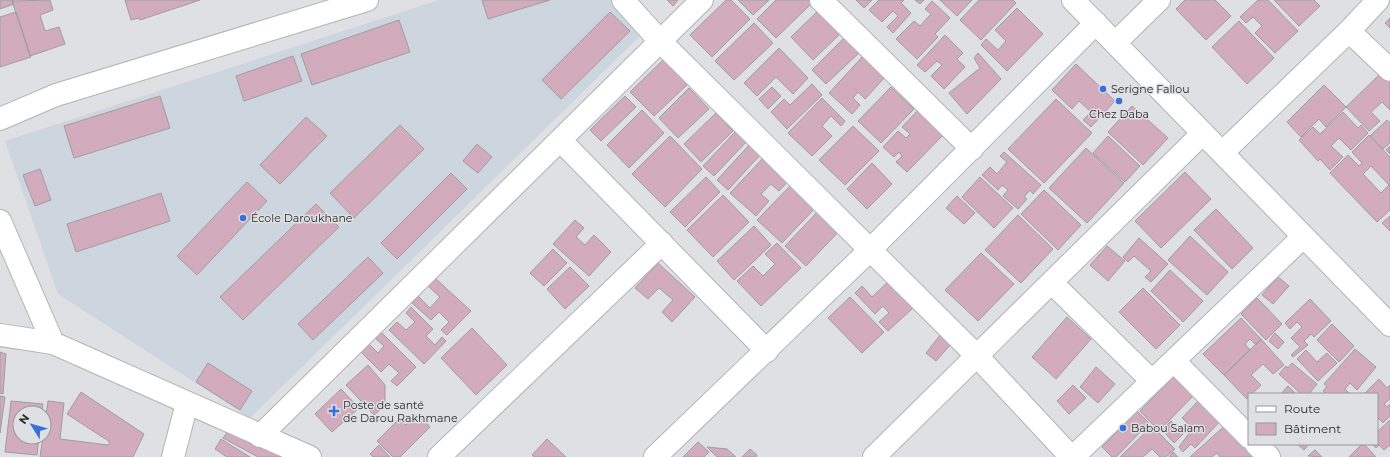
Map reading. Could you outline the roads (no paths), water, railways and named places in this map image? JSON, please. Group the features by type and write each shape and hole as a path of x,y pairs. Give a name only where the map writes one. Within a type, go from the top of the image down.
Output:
{"street":[{"path":"0,119 56,95 367,0"},
{"path":"623,0 661,42 977,356 1072,457 1303,237"},
{"path":"260,436 702,0"},
{"path":"822,0 972,149"},
{"path":"1073,0 1390,325"},
{"path":"1114,43 1159,0"},
{"path":"1222,153 1349,31 1378,0"},
{"path":"655,457 767,351 871,249 1096,24"},
{"path":"1349,31 1390,70"},
{"path":"874,457 1203,133"},
{"path":"560,140 767,351"},
{"path":"0,221 58,346"},
{"path":"439,457 662,243"},
{"path":"1052,283 1152,381"},
{"path":"0,335 58,346 310,457"},
{"path":"1174,361 1248,436"},
{"path":"173,457 187,403"},
{"path":"1257,445 1269,457"}],"place":[{"name":"Serigne Fallou","path":"1103,89"},
{"name":"Chez Daba","path":"1119,101"},
{"name":"École Daroukhane","path":"243,218"},
{"name":"Poste de santé de Darou Rakhmane","path":"334,411"},
{"name":"Babou Salam","path":"1123,428"}]}
